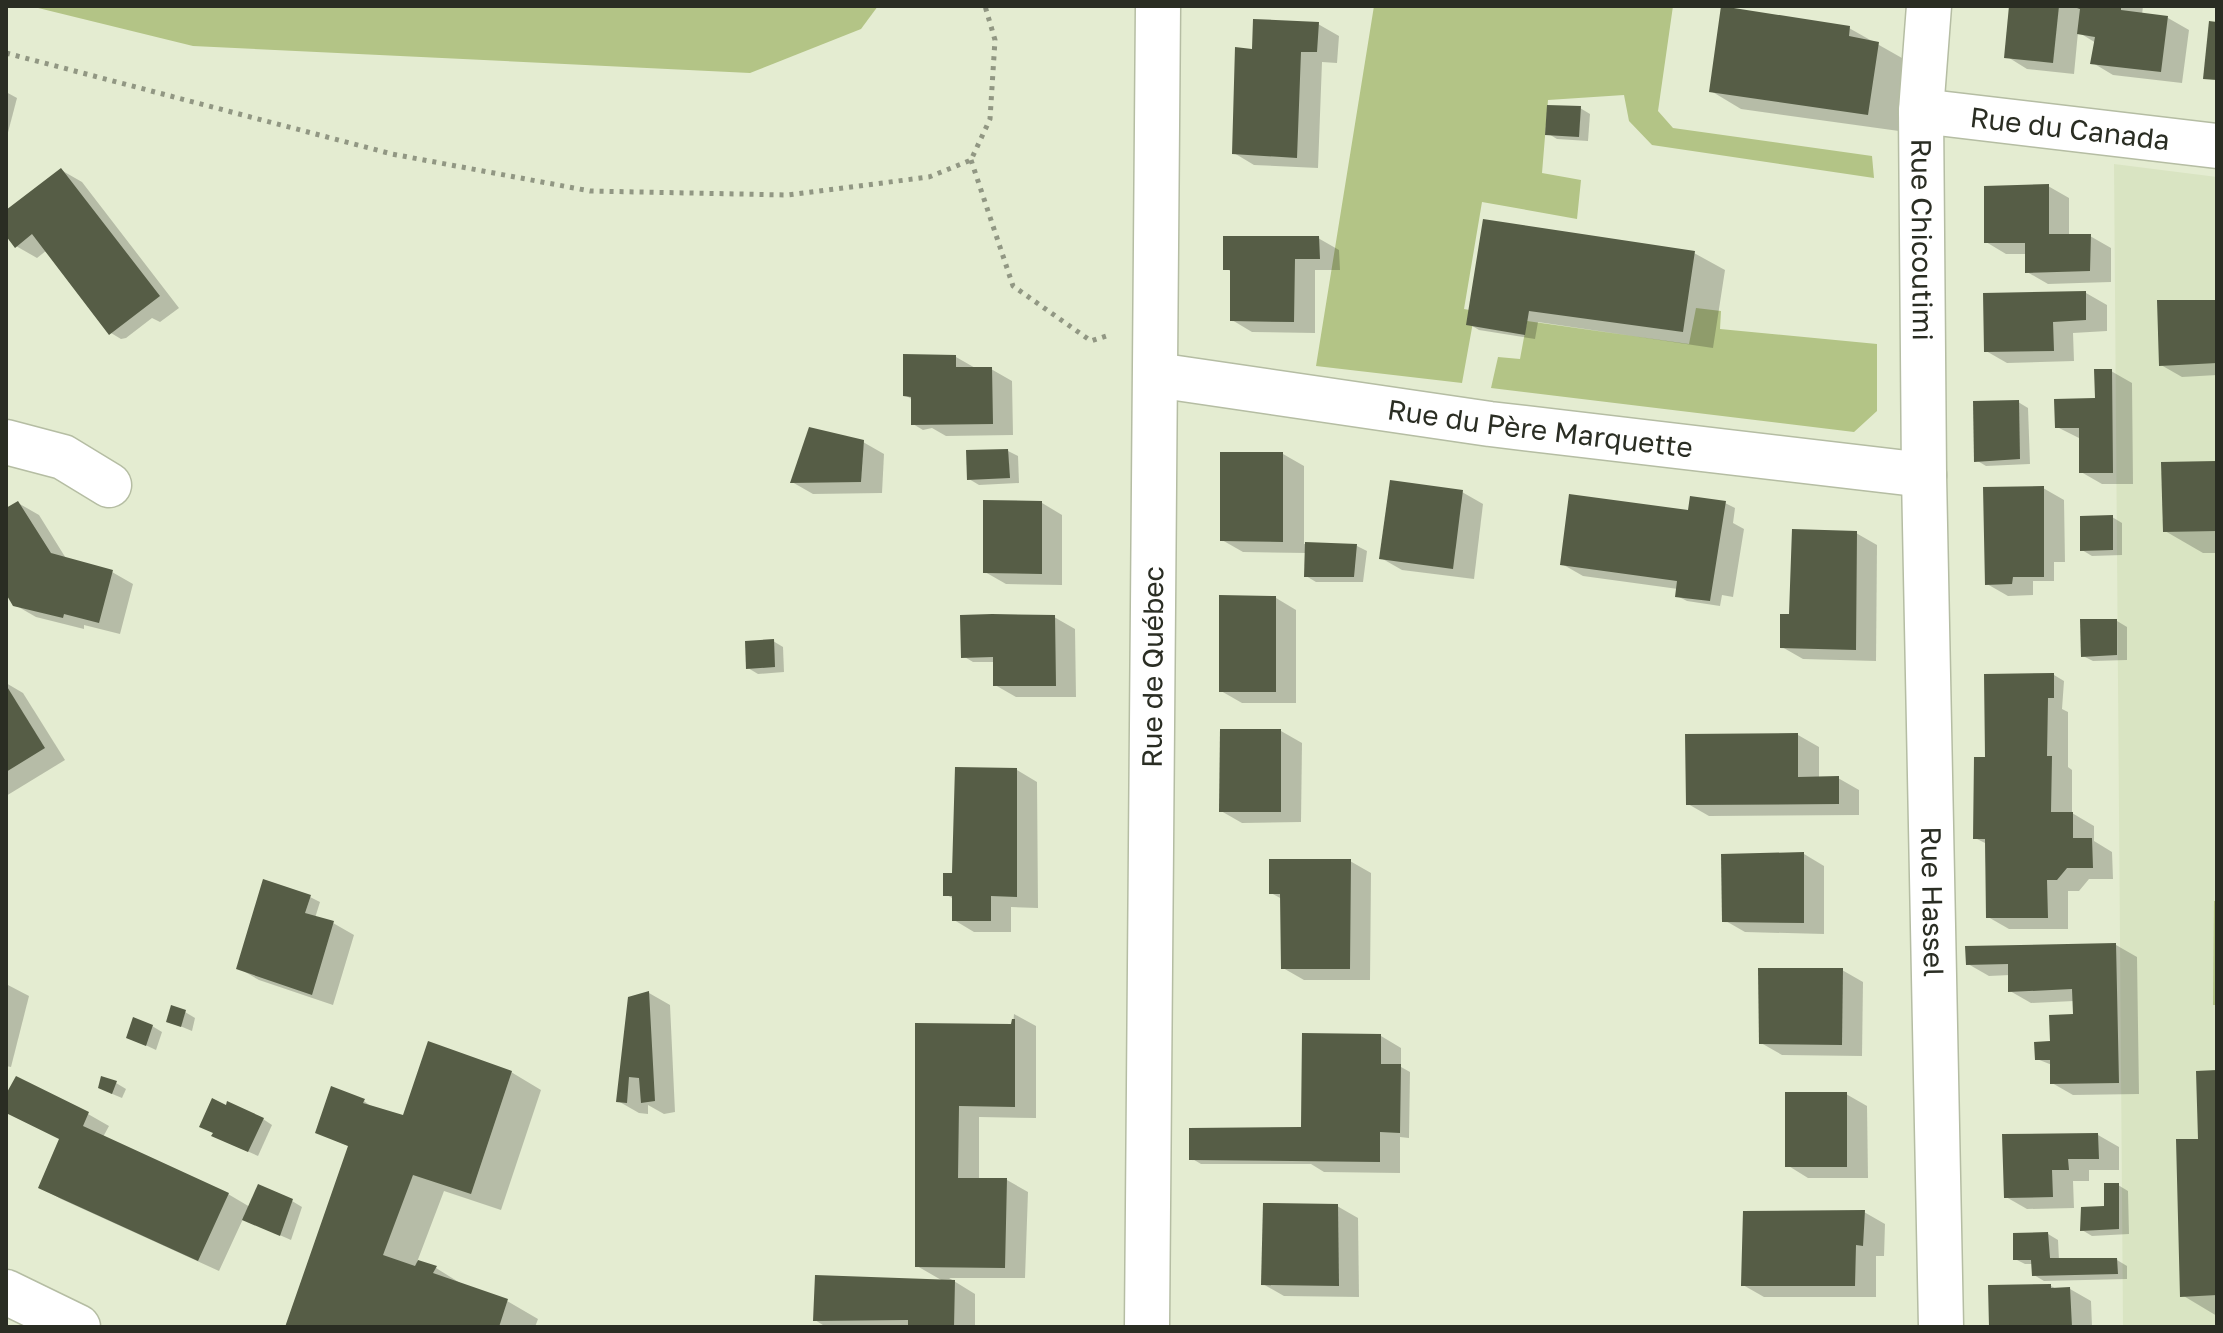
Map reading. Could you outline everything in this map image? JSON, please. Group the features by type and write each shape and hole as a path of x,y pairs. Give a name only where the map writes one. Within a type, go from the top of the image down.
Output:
{"street":[{"name":"Rue de Québec","path":"1147,1327 1158,317 1158,6"},
{"name":"Rue Chicoutimi","path":"1924,475 1921,111 1929,6"},
{"name":"Rue du Canada","path":"1921,111 2217,146"},
{"name":"Rue du Père Marquette","path":"1156,375 1490,424 1924,475"},
{"path":"6,442 63,457 109,485"},
{"name":"Rue Hassel","path":"1924,475 1941,1327"},
{"path":"6,1292 78,1327"}],"path":[{"path":"6,53 392,154 590,191 788,195 929,177 971,160 990,119 995,40 985,6"},
{"path":"971,160 1013,286 1091,341 1158,317"}],"shaded area":[{"path":"2114,164 2217,177 2217,1327 2123,1327"}],"green space":[{"path":"30,6 878,6 861,29 750,73 193,46"},
{"path":"1374,6 1673,6 1658,111 1673,128 1872,156 1874,178 1652,145 1629,121 1624,95 1548,100 1542,173 1581,180 1577,219 1482,202 1464,309 1475,311 1462,383 1316,366"},
{"path":"1696,308 1721,311 1720,329 1877,344 1877,411 1854,432 1491,388 1498,357 1520,359 1527,321 1689,344"},
{"path":"2214,901 2217,901 2217,1005 2213,1005"}],"building":[{"path":"1721,6 1850,26 1849,36 1879,42 1868,115 1709,92"},
{"path":"2009,6 2059,6 2053,63 2004,58"},
{"path":"2071,6 2121,6 2121,10 2168,16 2161,72 2090,64 2095,37 2077,34 2080,9"},
{"path":"1253,19 1319,22 1317,52 1301,52 1297,158 1232,154 1235,47 1252,49"},
{"path":"2209,21 2217,22 2217,80 2203,79"},
{"path":"1547,105 1581,106 1579,137 1545,135"},
{"path":"61,168 160,296 109,335 32,234 15,248 6,236 6,210"},
{"path":"2049,184 2049,234 2091,234 2090,271 2025,273 2025,243 1984,243 1984,186"},
{"path":"1483,219 1695,251 1683,332 1529,311 1525,335 1466,325"},
{"path":"1223,236 1319,236 1320,259 1295,259 1294,322 1230,321 1230,270 1223,270"},
{"path":"2086,291 2086,320 2053,322 2054,351 1984,352 1983,293"},
{"path":"2157,300 2217,300 2217,363 2159,366"},
{"path":"903,354 956,355 956,367 992,367 993,424 911,425 911,397 903,396"},
{"path":"2094,369 2112,369 2113,473 2079,473 2079,428 2055,428 2054,399 2095,398"},
{"path":"2019,400 2020,459 1974,462 1973,401"},
{"path":"809,427 864,440 861,482 790,483"},
{"path":"1008,449 1010,478 967,480 966,450"},
{"path":"1220,452 1283,452 1283,542 1220,541"},
{"path":"2217,461 2217,531 2163,532 2161,462"},
{"path":"1390,480 1463,490 1453,569 1379,559"},
{"path":"2044,486 2044,577 2013,577 2012,584 1985,585 1983,487"},
{"path":"1569,494 1688,510 1690,496 1726,501 1710,601 1675,597 1677,581 1560,565"},
{"path":"983,500 1042,501 1042,574 983,573"},
{"path":"18,501 51,553 113,570 99,623 13,606 6,594 6,508"},
{"path":"2113,515 2113,550 2080,551 2080,516"},
{"path":"1792,529 1857,531 1856,650 1780,648 1780,614 1789,614"},
{"path":"1305,542 1357,544 1354,577 1304,577"},
{"path":"1219,595 1276,596 1276,692 1219,692"},
{"path":"960,615 1055,615 1056,686 993,686 993,657 961,658"},
{"path":"2080,619 2117,619 2117,655 2081,657"},
{"path":"774,639 775,667 746,669 745,641"},
{"path":"2054,673 2054,698 2048,698 2047,756 2052,756 2051,812 2073,812 2073,838 2092,838 2093,868 2067,868 2057,880 2047,880 2048,918 1986,918 1985,839 1973,839 1974,757 1985,757 1984,674"},
{"path":"6,685 45,748 6,772"},
{"path":"1220,729 1281,729 1281,812 1219,812"},
{"path":"1798,733 1798,777 1839,776 1839,804 1686,805 1685,734"},
{"path":"955,767 1017,768 1017,897 991,896 991,921 952,921 952,896 943,896 943,873 952,873"},
{"path":"1804,852 1804,923 1722,922 1721,854"},
{"path":"1269,859 1351,859 1350,969 1281,969 1280,894 1269,894"},
{"path":"263,879 311,895 305,913 334,921 312,995 236,969"},
{"path":"2116,943 2119,1083 2050,1084 2050,1060 2035,1060 2034,1042 2050,1041 2049,1015 2073,1014 2072,989 2008,992 2008,964 1966,965 1965,946"},
{"path":"1758,968 1843,968 1842,1045 1759,1044"},
{"path":"649,991 655,1101 641,1103 639,1078 629,1077 627,1103 616,1102 628,997"},
{"path":"171,1005 186,1010 181,1027 166,1022"},
{"path":"133,1017 153,1025 146,1046 126,1038"},
{"path":"1015,1019 1015,1107 959,1106 958,1178 1007,1178 1005,1268 915,1267 915,1023 1011,1024"},
{"path":"1302,1033 1381,1034 1381,1064 1401,1064 1400,1133 1380,1132 1380,1162 1189,1160 1189,1128 1301,1127"},
{"path":"428,1041 512,1071 471,1194 413,1175 383,1255 415,1266 418,1260 437,1266 433,1273 508,1299 499,1327 285,1327 348,1146 315,1133 331,1086 365,1099 363,1103 403,1115"},
{"path":"2217,1070 2217,1295 2180,1297 2176,1139 2198,1139 2196,1071"},
{"path":"16,1076 89,1112 83,1126 229,1193 198,1261 38,1188 59,1139 6,1113 6,1094"},
{"path":"101,1076 117,1081 112,1094 98,1088"},
{"path":"1785,1092 1847,1092 1847,1167 1785,1167"},
{"path":"212,1098 226,1105 227,1101 264,1118 248,1152 211,1136 213,1133 199,1127"},
{"path":"2098,1133 2099,1159 2068,1159 2069,1170 2052,1170 2053,1197 2004,1198 2002,1134"},
{"path":"2104,1183 2119,1183 2119,1229 2080,1231 2081,1207 2104,1206"},
{"path":"258,1184 293,1199 280,1236 242,1220"},
{"path":"1263,1203 1338,1204 1339,1286 1261,1285"},
{"path":"1865,1210 1863,1246 1856,1245 1855,1286 1741,1286 1743,1211"},
{"path":"2048,1232 2050,1258 2117,1258 2118,1274 2032,1276 2031,1260 2013,1260 2013,1233"},
{"path":"815,1275 955,1280 954,1327 908,1327 908,1320 813,1321"},
{"path":"2051,1284 2051,1288 2070,1287 2072,1327 1989,1327 1988,1285"}]}
